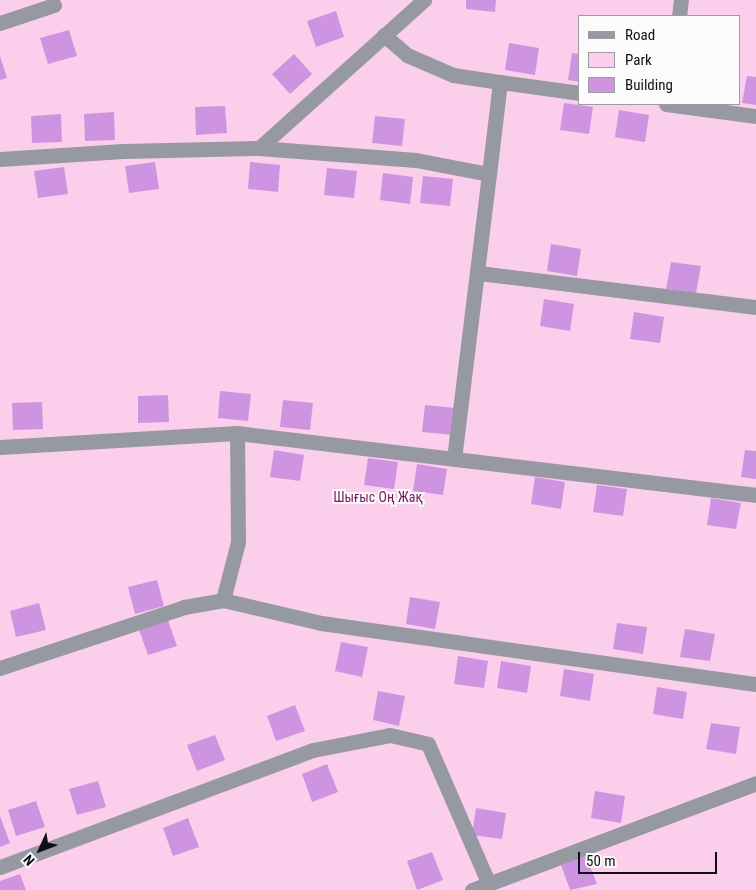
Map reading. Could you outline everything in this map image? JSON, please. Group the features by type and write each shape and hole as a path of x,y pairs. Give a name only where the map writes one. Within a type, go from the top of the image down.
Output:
{"lane":[{"path":"259,148 424,0"},
{"path":"679,15 681,0"},
{"path":"0,23 54,5"},
{"path":"384,36 407,55 453,75 578,92"},
{"path":"454,459 479,273 500,82"},
{"path":"675,105 756,116"},
{"path":"0,159 123,150 259,148 416,160 489,174"},
{"path":"479,273 756,307"},
{"path":"223,600 238,542 237,433"},
{"path":"0,447 237,433 756,495"},
{"path":"0,668 184,607 223,600 321,623 756,684"},
{"path":"0,867 313,750 390,734 428,744 489,884"},
{"path":"472,890 756,783"}],"green space":[{"name":"Шығыс Оң Жақ","path":"0,0 756,0 756,890 0,890"}],"building":[{"path":"466,0 496,0 495,12 466,9"},
{"path":"336,11 344,37 316,47 307,21"},
{"path":"69,30 77,56 48,64 40,38"},
{"path":"509,43 539,48 535,75 505,70"},
{"path":"572,53 578,54 578,82 568,80"},
{"path":"294,54 312,74 290,94 272,74"},
{"path":"0,56 7,78 0,80"},
{"path":"747,76 756,77 756,105 742,103"},
{"path":"564,103 593,107 589,134 560,130"},
{"path":"225,106 227,133 196,135 195,107"},
{"path":"619,110 649,115 645,142 615,137"},
{"path":"114,112 115,140 85,141 84,114"},
{"path":"61,114 62,142 32,143 31,116"},
{"path":"375,116 405,119 402,146 372,143"},
{"path":"155,162 159,189 129,193 125,166"},
{"path":"250,162 280,165 278,192 248,189"},
{"path":"64,167 68,194 38,198 34,171"},
{"path":"327,168 357,171 354,198 324,195"},
{"path":"383,173 413,177 410,204 380,200"},
{"path":"423,176 453,179 450,206 420,203"},
{"path":"551,244 581,249 577,276 547,271"},
{"path":"671,262 701,266 696,293 666,289"},
{"path":"544,299 574,304 570,331 540,326"},
{"path":"634,312 664,317 660,343 630,339"},
{"path":"220,391 251,394 248,421 218,418"},
{"path":"168,395 169,422 138,423 138,396"},
{"path":"283,400 313,403 310,430 280,427"},
{"path":"42,402 43,429 13,430 12,403"},
{"path":"425,405 455,408 453,435 422,432"},
{"path":"274,450 304,455 300,481 270,477"},
{"path":"745,450 756,451 756,479 741,477"},
{"path":"368,458 398,462 394,489 364,485"},
{"path":"417,464 447,469 443,495 413,491"},
{"path":"535,477 565,482 561,509 531,504"},
{"path":"597,485 627,489 623,516 593,512"},
{"path":"711,498 741,503 736,529 707,525"},
{"path":"157,580 164,606 135,614 128,587"},
{"path":"410,597 440,602 435,629 406,624"},
{"path":"39,603 46,630 16,637 10,611"},
{"path":"168,620 177,646 148,655 139,630"},
{"path":"617,623 647,627 643,654 613,649"},
{"path":"685,629 715,634 710,661 680,657"},
{"path":"341,642 368,647 362,677 335,671"},
{"path":"458,656 488,661 484,688 454,684"},
{"path":"501,661 531,666 527,693 497,688"},
{"path":"564,669 594,674 590,701 560,696"},
{"path":"657,687 687,692 683,719 653,714"},
{"path":"378,691 405,696 399,726 373,720"},
{"path":"295,705 305,731 276,741 267,716"},
{"path":"711,723 740,727 736,754 706,749"},
{"path":"215,735 225,760 197,771 187,745"},
{"path":"327,764 338,792 312,802 302,774"},
{"path":"98,781 106,807 77,815 69,789"},
{"path":"595,791 625,796 621,823 591,818"},
{"path":"36,801 45,827 16,836 8,810"},
{"path":"476,808 506,813 502,839 472,835"},
{"path":"0,816 10,843 0,847"},
{"path":"188,818 199,847 173,856 163,828"},
{"path":"432,852 443,880 417,890 407,861"},
{"path":"586,856 597,884 570,890 561,865"},
{"path":"20,874 26,890 0,890 0,881"}]}
